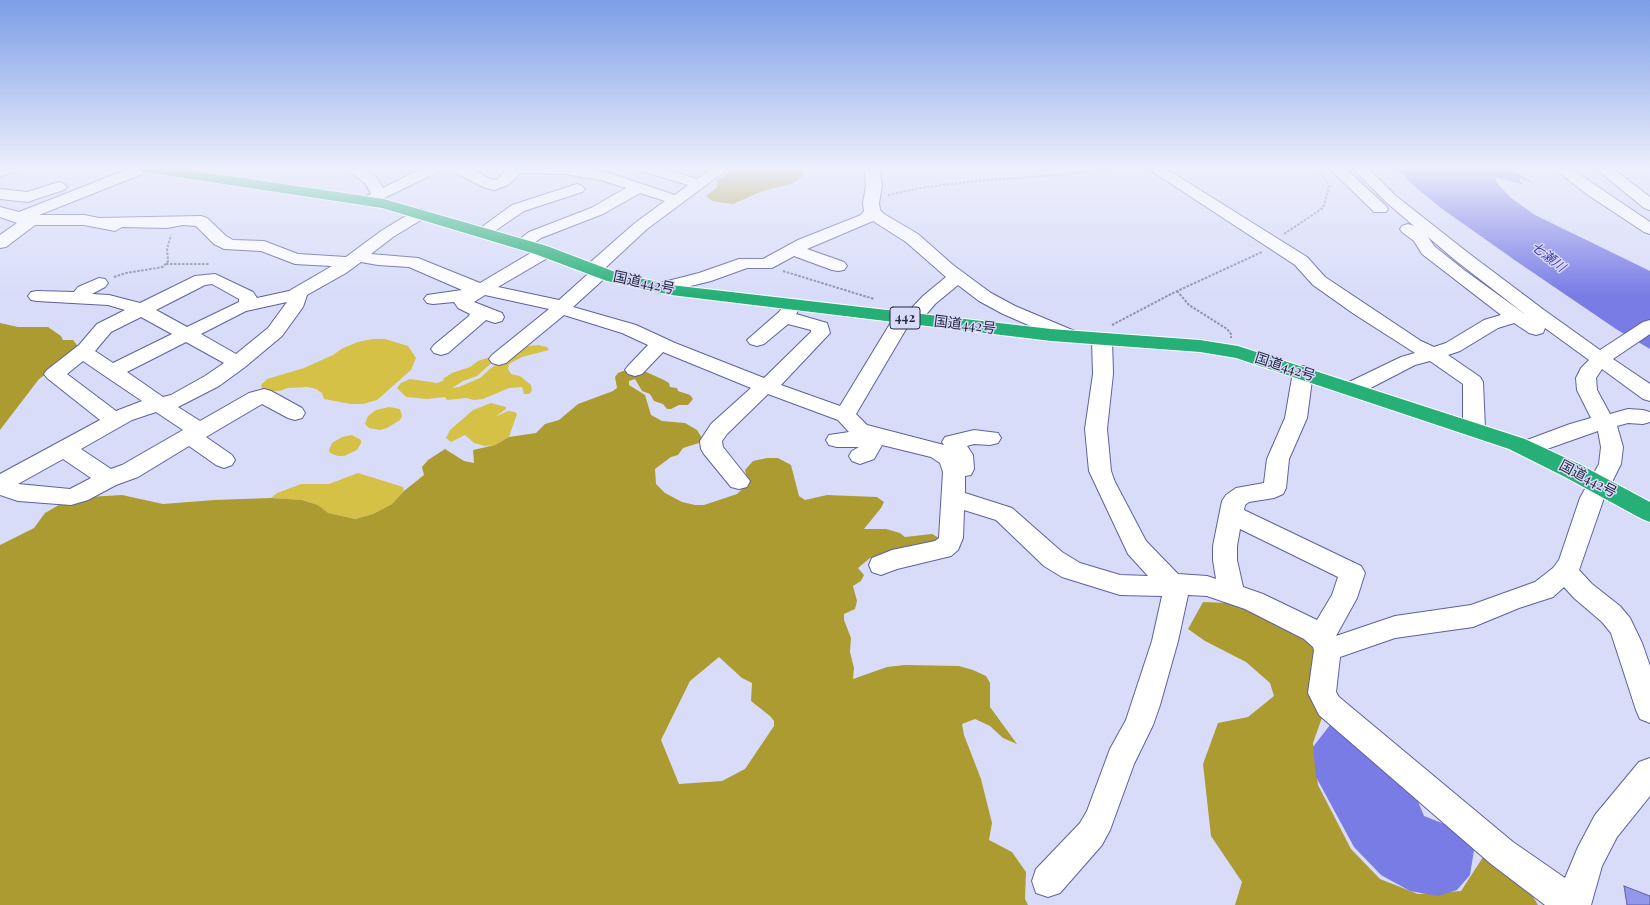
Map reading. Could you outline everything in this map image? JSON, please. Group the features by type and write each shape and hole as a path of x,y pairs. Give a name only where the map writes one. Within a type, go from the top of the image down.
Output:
{"highway":[{"name":"国道442号","path":"409,210 521,244 596,272 662,288 790,311 907,318 1070,336 1200,346 1230,351 1303,372 1527,448 1650,513"}],"street":[{"path":"0,243 25,219 45,210"},
{"path":"483,232 515,210"},
{"path":"521,244 535,236 598,210"},
{"path":"499,359 563,308 641,226 662,210"},
{"path":"662,288 705,277 745,263 760,264 771,262 793,249 869,216 870,210"},
{"path":"875,210 878,217 912,238 957,277 998,304 1070,336"},
{"path":"1220,210 1301,261 1320,281 1360,310 1414,345 1434,354 1473,382 1474,429"},
{"path":"1384,210 1392,220 1419,237 1426,248 1434,255 1515,317 1601,359"},
{"path":"1405,210 1461,256 1537,314 1650,394"},
{"path":"1621,210 1650,229"},
{"path":"0,212 25,219 172,223 184,220 202,221 220,240 230,245 264,246 295,259 354,259 412,262 462,284 477,297 495,317"},
{"path":"112,372 187,333 249,304 282,299 299,293 354,259 387,234 420,214"},
{"path":"102,222 122,228"},
{"path":"793,249 809,258 838,266"},
{"path":"477,297 545,252"},
{"path":"845,415 907,318 957,277"},
{"path":"114,421 54,374 86,349 104,328 140,309 198,282 212,278 247,296 249,304"},
{"path":"77,297 99,283"},
{"path":"0,485 114,421 137,410 160,405 187,396 238,363 259,347 281,325 294,308 299,293"},
{"path":"37,296 77,297 78,299 109,300 140,309 187,333 238,363"},
{"path":"441,349 478,318 479,312 477,297"},
{"path":"433,299 477,297 563,308 622,326 660,344 764,386 845,415 859,430 869,444"},
{"path":"739,481 712,449 711,444 719,429 821,333 820,327 816,325 792,320 790,311 757,340"},
{"path":"1352,389 1408,361 1453,347 1491,324 1515,317"},
{"path":"953,489 1004,514 1053,559 1071,570 1106,582 1120,585 1193,584 1232,593 1264,606 1325,643 1395,627 1473,616 1512,600 1544,590 1565,571 1570,564 1587,512 1610,464 1612,455 1610,438 1590,397 1586,383 1588,372 1601,359 1650,326"},
{"path":"1048,881 1091,834 1099,819 1121,759 1139,725 1167,634 1175,595 1172,584 1141,553 1104,482 1100,471 1096,429 1103,374 1102,339"},
{"path":"635,370 660,344"},
{"path":"86,349 85,353 160,405 224,460"},
{"path":"1232,593 1225,560 1234,501 1239,497 1270,492 1275,488 1278,459 1296,418 1303,372"},
{"path":"764,386 778,402 775,409"},
{"path":"0,485 18,493 71,497 80,494 108,479 130,471 256,398 264,396 294,413"},
{"path":"1527,448 1578,429 1604,424 1628,416 1643,417"},
{"path":"953,489 957,479 964,472 962,455 953,442 974,437 990,438"},
{"path":"837,440 942,453 952,461 953,489 951,538 946,547 936,552 892,560 881,566"},
{"path":"65,449 108,479"},
{"path":"1232,515 1352,573 1344,598 1325,643 1322,693 1329,706 1502,853 1574,905 1585,868 1606,826 1650,772"},
{"path":"1565,571 1583,591 1611,614 1621,626 1629,643 1650,710"}],"path":[{"path":"1102,339 1107,329 1112,325 1176,291 1276,246 1292,227 1321,210"},
{"path":"166,264 172,223"},
{"path":"99,283 126,273 155,270 166,264 210,264"},
{"path":"760,264 879,301"},
{"path":"1176,291 1189,305 1230,332 1230,351"}],"shaded area":[{"path":"0,323 18,327 48,327 61,336 63,340 73,340 80,349 39,379 0,430"},
{"path":"372,339 385,339 408,346 416,358 411,370 377,400 363,404 351,404 324,399 322,393 316,389 308,387 288,388 279,391 268,391 262,389 261,385 267,379 304,368 333,355 343,348 358,342"},
{"path":"538,345 547,347 549,350 522,357 509,364 508,369 511,374 520,376 531,385 532,391 529,394 524,394 522,387 509,388 483,399 474,400 466,398 447,400 445,397 427,399 406,397 397,388 401,383 410,379 437,383 443,381 444,378 452,373 470,367 478,361 487,358 496,359 477,376 463,381 452,388 459,387 480,378 491,368 523,347"},
{"path":"623,371 644,371 664,380 669,383 670,387 677,388 678,391 690,395 693,399 688,405 679,405 671,409 667,409 663,404 654,401 650,394 642,391 635,379 629,381 629,385 645,395 651,415 662,421 685,423 697,430 702,438 699,443 683,448 678,455 671,457 655,469 656,484 665,493 682,502 695,505 704,505 737,494 748,483 745,470 753,461 767,458 778,458 791,465 799,496 805,500 827,495 877,497 884,502 864,529 886,529 900,533 905,537 932,534 941,539 919,548 891,550 870,558 858,568 864,575 861,581 853,586 857,601 855,609 844,614 844,620 851,638 850,652 854,668 853,679 887,667 905,665 959,666 986,676 990,683 990,707 1017,744 1003,738 990,726 975,719 962,724 964,735 981,779 992,823 989,840 1012,852 1026,872 1025,899 1028,905 0,905 0,545 34,528 45,513 71,498 122,495 163,504 271,498 302,500 318,505 328,513 355,519 373,514 392,504 404,491 424,475 422,467 428,460 445,449 464,461 474,463 473,450 495,445 509,437 536,433 545,424 559,420 578,404 613,391 617,388 615,377 618,373","holes":["719,657 742,678 752,683 751,701 770,716 774,721 774,726 745,769 722,781 679,784 661,740 690,681"]},
{"path":"491,403 506,407 506,409 495,417 508,411 515,412 517,414 509,437 495,445 485,446 474,443 465,435 451,442 446,438 450,430 473,410"},
{"path":"389,407 400,409 402,416 400,420 387,428 380,430 369,428 365,424 368,416 376,410"},
{"path":"352,435 361,440 357,450 344,456 338,456 330,453 329,450 332,443 342,437"},
{"path":"358,473 403,487 404,491 392,504 373,514 355,519 327,513 318,505 302,500 271,498 277,493 301,484 329,484"},
{"path":"1203,602 1230,603 1263,618 1308,642 1319,656 1324,712 1313,743 1318,785 1351,849 1380,879 1418,894 1461,891 1485,854 1529,890 1538,905 1235,905 1242,882 1211,836 1203,764 1218,723 1248,717 1274,696 1270,683 1246,662 1205,641 1188,629"}],"water":[{"name":"七瀬川","path":"1444,210 1528,210 1535,215 1650,271 1650,349 1616,329"},
{"path":"1330,725 1417,799 1424,816 1447,825 1474,850 1470,875 1457,890 1438,896 1410,891 1381,875 1354,847 1316,777 1313,747"}],"building":[{"path":"1624,886 1650,896 1650,905 1627,905"}]}
